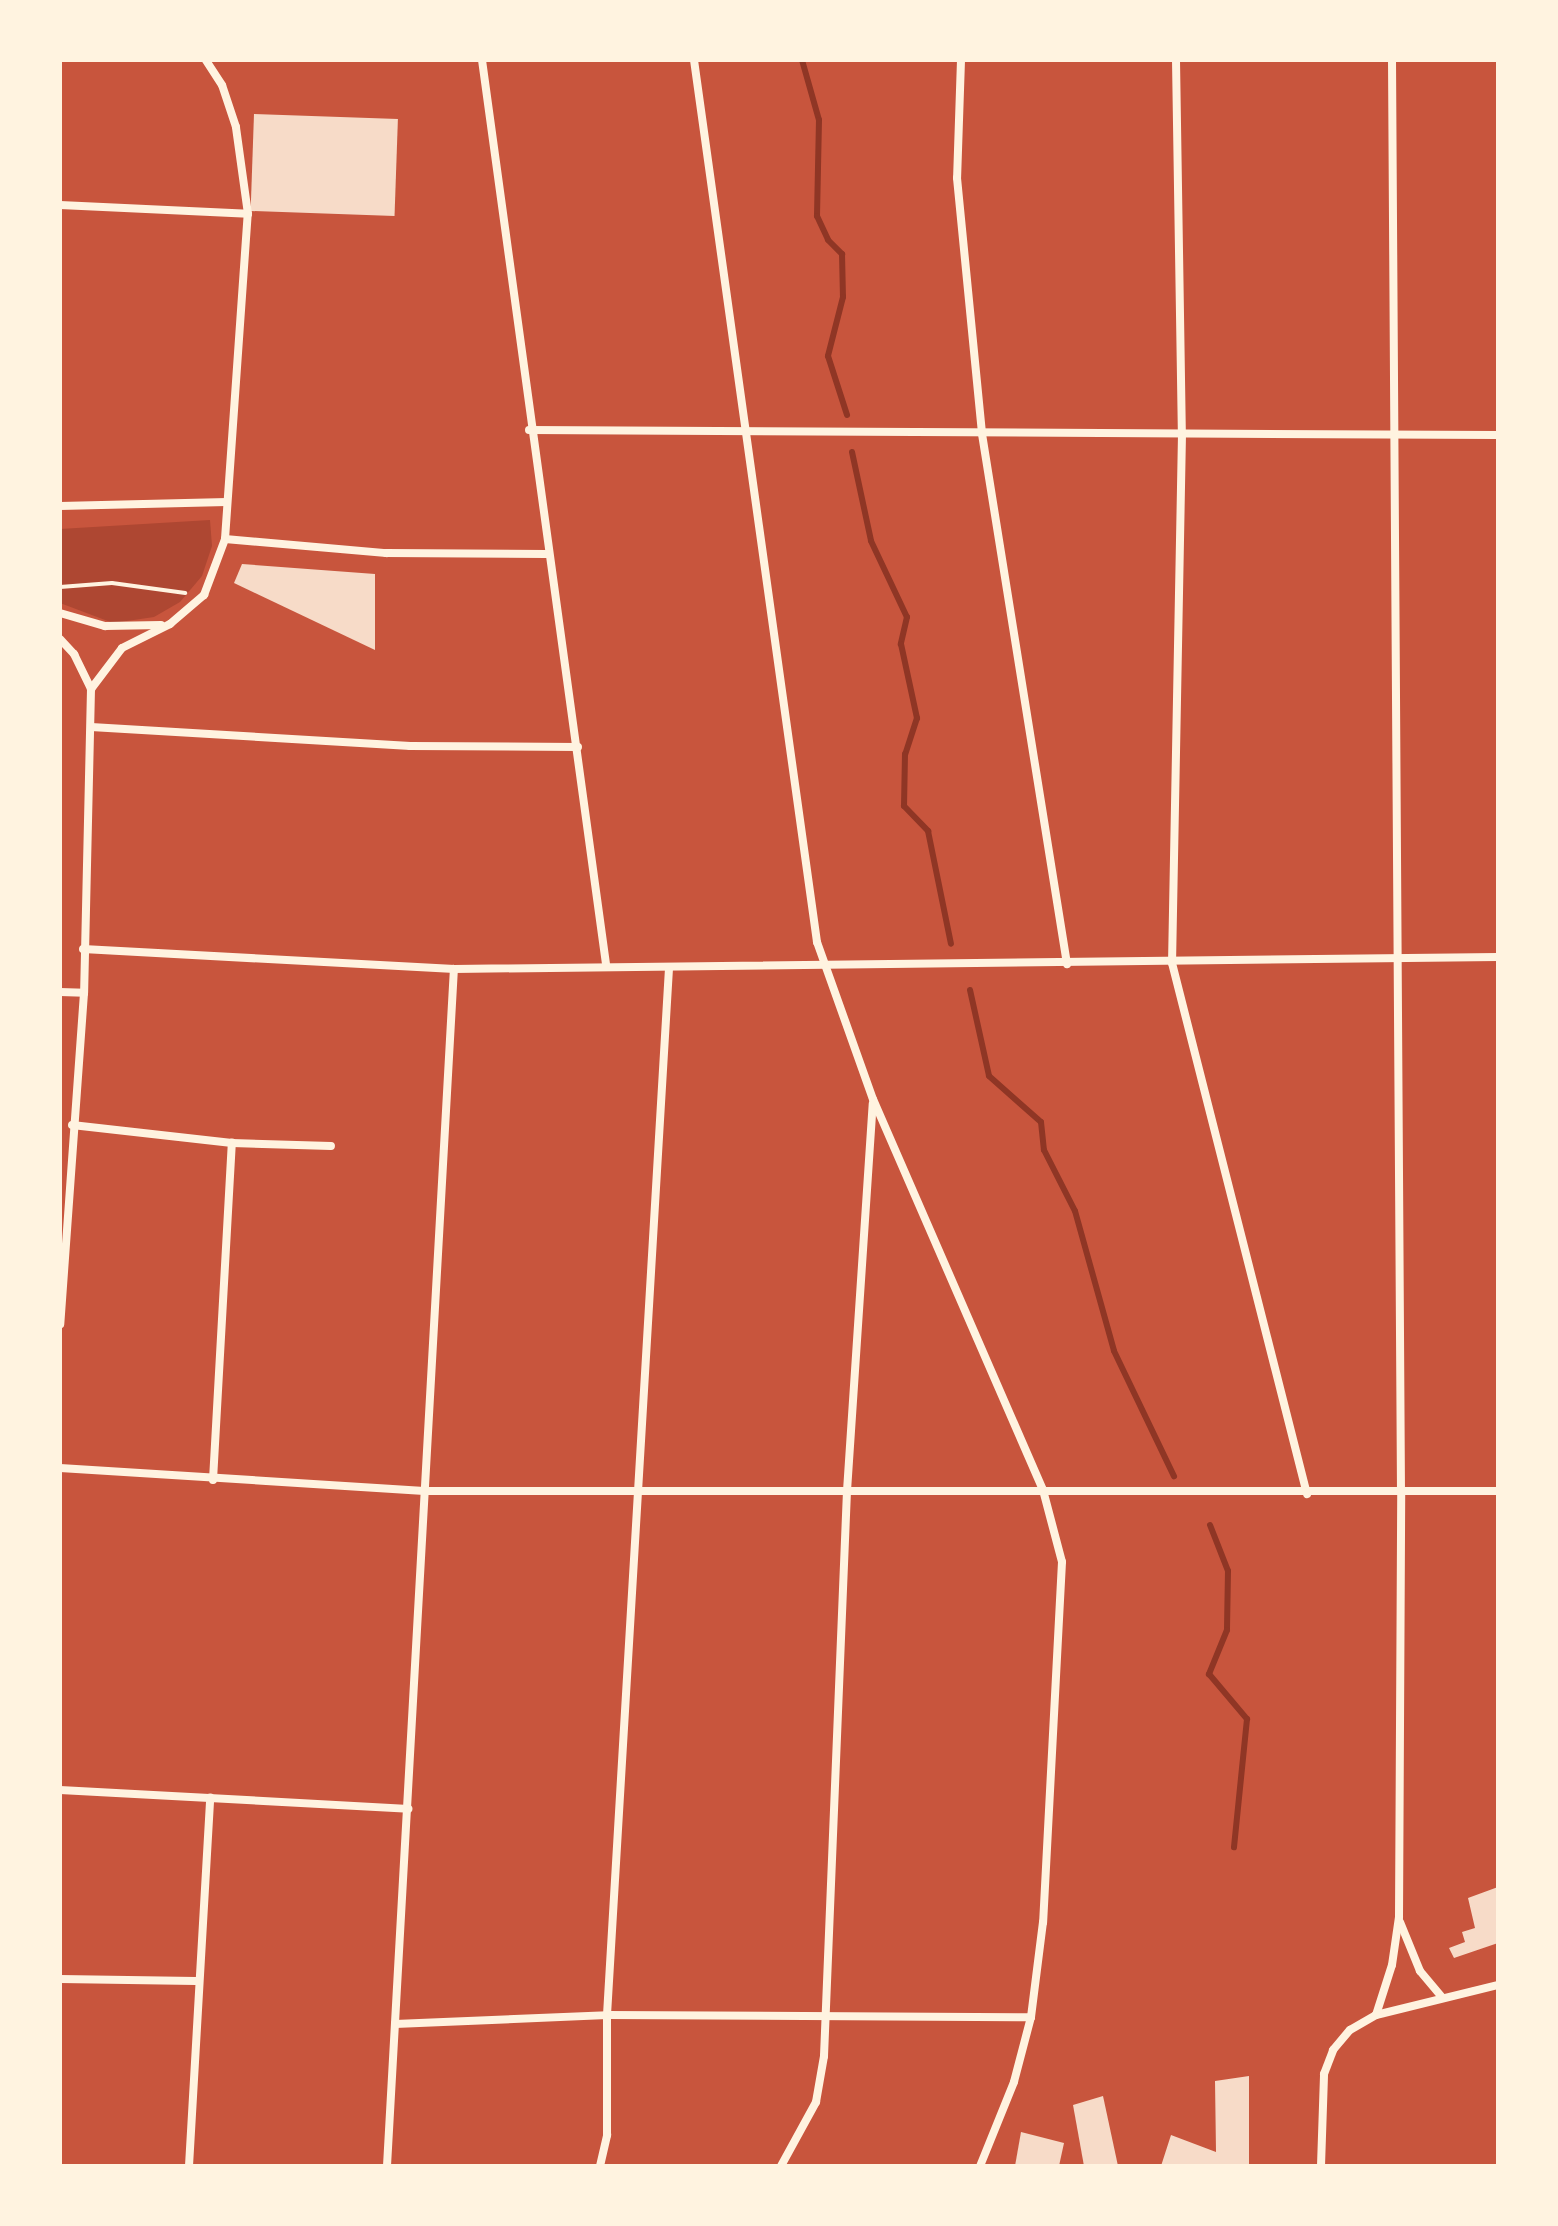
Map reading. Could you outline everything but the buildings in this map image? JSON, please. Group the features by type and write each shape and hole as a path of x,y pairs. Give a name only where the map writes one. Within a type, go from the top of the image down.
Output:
{"street":[{"path":"91,689 122,648 170,624 204,595 225,539 248,214 236,127 222,85 206,60"},
{"path":"482,60 546,554 578,747 606,964"},
{"path":"694,60 742,434 823,967 873,1099 1043,1490 1059,1542 1062,1590 1043,1922 1031,2017 1014,2082 980,2166"},
{"path":"961,60 957,178 982,434 1067,964"},
{"path":"1176,60 1182,434 1172,963 1307,1494"},
{"path":"1376,2015 1392,1965 1399,1917 1398,435 1392,60"},
{"path":"60,205 248,214"},
{"path":"529,430 742,434 1498,435"},
{"path":"60,506 227,502"},
{"path":"225,539 386,553 546,554"},
{"path":"60,613 105,626 170,624"},
{"path":"60,639 74,654 91,689 84,993 72,1125 60,1324"},
{"path":"91,727 410,746 578,747"},
{"path":"83,949 454,969 606,964 669,968 823,967 1498,957"},
{"path":"600,2166 607,2135 607,2015 669,968"},
{"path":"387,2166 454,969"},
{"path":"60,992 84,993"},
{"path":"781,2166 816,2102 825,2015 847,1491 873,1099"},
{"path":"72,1125 232,1143 331,1146"},
{"path":"213,1480 232,1143"},
{"path":"60,1468 424,1491 1043,1490 1307,1494 1498,1491"},
{"path":"60,1790 408,1809"},
{"path":"189,2166 196,1981 210,1798"},
{"path":"1399,1917 1420,1971 1441,1996"},
{"path":"60,1979 196,1981"},
{"path":"1321,2166 1324,2074 1333,2050 1350,2030 1376,2015 1441,1996 1498,1985"},
{"path":"395,2024 607,2015 1031,2017"}],"path":[{"path":"60,587 112,583 204,595"}],"shaded area":[{"path":"210,520 212,546 202,576 180,602 154,617 113,623 60,603 60,529"}],"waterway":[{"path":"802,60 819,120 817,216 828,240 842,254 843,297 828,356 847,415"},
{"path":"852,452 871,541 907,617 901,644 917,718 905,754 904,806 928,831 951,944"},
{"path":"970,990 989,1076 1041,1122 1044,1150 1075,1211 1114,1351 1174,1476"},
{"path":"1210,1525 1228,1571 1227,1630 1209,1674 1247,1719 1234,1847"}]}
